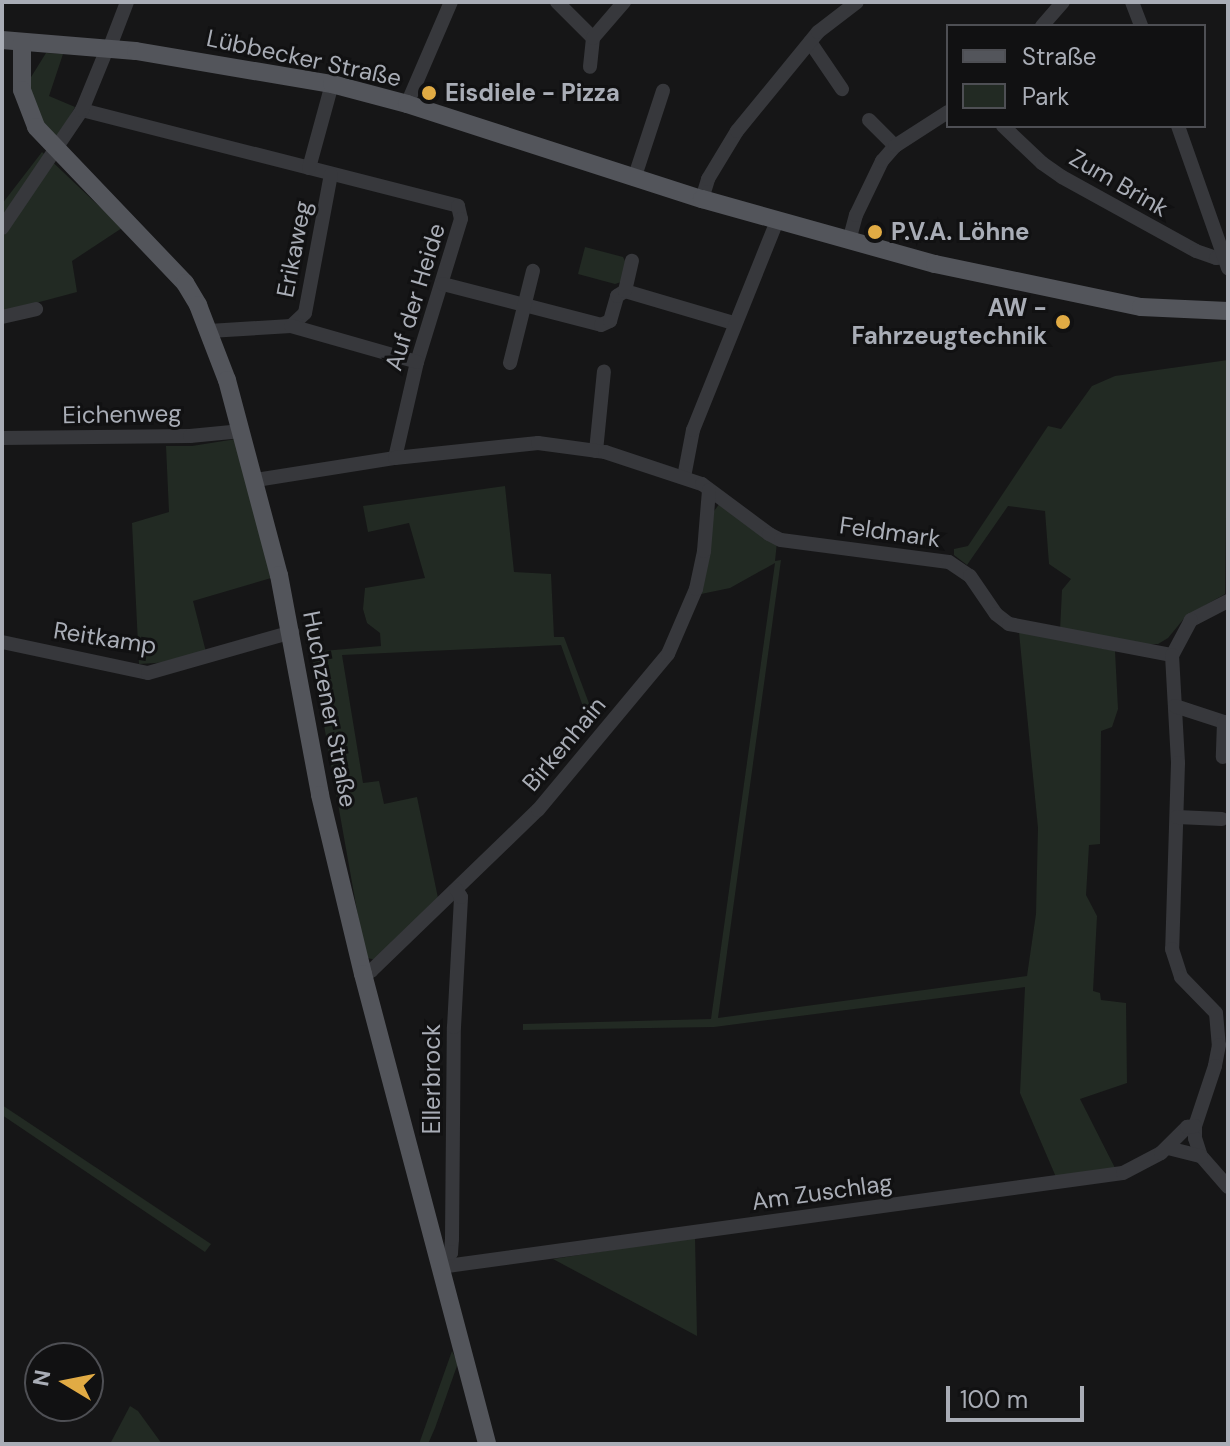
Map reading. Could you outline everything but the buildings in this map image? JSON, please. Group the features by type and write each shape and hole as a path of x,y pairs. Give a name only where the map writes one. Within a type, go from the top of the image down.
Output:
{"main road":[{"name":"Lübbecker Straße","path":"2,40 204,61 332,84 407,104 702,199 999,280 1164,310 1228,311"},
{"name":"Huchzener Straße","path":"22,42 22,90 27,111 56,151 178,274 198,305 209,331 256,480 292,632 320,795 363,974 487,1444"}],"street":[{"path":"2,228 82,110 127,2"},
{"path":"407,104 451,2"},
{"path":"557,2 593,38"},
{"path":"590,67 593,38 624,2"},
{"path":"1044,24 1063,2"},
{"path":"1132,2 1140,24"},
{"path":"702,199 708,179 737,131 810,42 850,4"},
{"path":"810,42 842,89"},
{"path":"309,168 332,84"},
{"path":"634,179 663,91"},
{"name":"Auf der Heide","path":"82,110 458,206 461,219 417,362 395,458"},
{"path":"849,241 856,215 882,161 895,146 946,113"},
{"path":"869,120 895,146"},
{"name":"Zum Brink","path":"1005,128 1042,163 1062,177 1196,251 1226,262"},
{"path":"1179,128 1226,262"},
{"name":"Erikaweg","path":"291,326 305,313 331,174"},
{"path":"684,477 693,430 777,221"},
{"path":"443,284 601,325 610,321 617,296 625,291 632,261"},
{"path":"510,363 533,271"},
{"path":"625,291 688,306 734,323"},
{"path":"2,317 36,309"},
{"path":"209,331 291,326 417,362"},
{"path":"596,451 604,371"},
{"name":"Eichenweg","path":"2,438 190,436 242,431"},
{"name":"Feldmark","path":"256,480 395,458 538,443 596,451 684,477 709,490 781,540 949,562 970,576 996,614 1009,624 1172,655"},
{"name":"Birkenhain","path":"363,974 371,971 538,810 668,654 696,589 709,490"},
{"path":"1228,601 1191,620 1172,655 1177,817 1172,949 1181,977 1216,1013 1219,1045 1195,1126 1201,1156 1228,1187"},
{"name":"Reitkamp","path":"2,642 148,673 292,632"},
{"path":"1175,706 1224,722 1223,757"},
{"path":"1177,817 1222,819"},
{"name":"Ellerbrock","path":"440,1267 451,1253 452,1239 454,1027 461,897 456,889"},
{"path":"1216,1013 1228,1003"},
{"name":"Am Zuschlag","path":"440,1267 1123,1173 1168,1148 1187,1127 1195,1126"},
{"path":"1168,1148 1201,1156"}],"green space":[{"path":"46,53 63,54 49,96 75,107 58,137 42,124 28,82"},
{"path":"42,152 122,228 72,261 77,292 2,312 2,204"},
{"path":"585,247 623,257 626,263 621,282 615,284 578,274"},
{"path":"1228,360 1225,594 1186,616 1168,638 1158,644 1141,644 1060,631 1062,590 1071,579 1049,564 1045,511 1008,506 967,565 954,555 954,549 968,546 1048,426 1061,429 1092,386 1115,376"},
{"path":"236,439 271,578 193,601 206,652 171,662 139,664 132,523 169,512 166,446 192,446"},
{"path":"505,486 514,572 551,574 554,637 564,637 596,722 591,729 561,645 342,655 363,783 379,781 384,804 417,797 438,898 375,960 368,958 364,950 311,652 381,646 380,633 367,623 363,609 365,588 425,578 409,523 368,532 363,506"},
{"path":"720,503 777,542 775,561 781,560 718,1018 1027,976 1036,914 1038,828 1019,632 1115,651 1118,709 1112,727 1101,731 1100,844 1089,845 1086,895 1097,916 1093,991 1100,993 1101,1000 1126,1003 1127,1083 1080,1099 1115,1168 1056,1177 1020,1093 1025,987 714,1027 523,1030 523,1024 711,1019 775,563 730,588 701,594 714,511"},
{"path":"2,1105 211,1244 205,1252 2,1115"},
{"path":"695,1237 697,1336 553,1259"},
{"path":"452,1351 458,1363 435,1428 428,1444 419,1444"},
{"path":"130,1406 138,1411 162,1444 110,1444"}],"place":[{"name":"Eisdiele - Pizza","path":"429,93"},
{"name":"P.V.A. Löhne","path":"875,232"},
{"name":"AW - Fahrzeugtechnik","path":"1063,322"}]}
